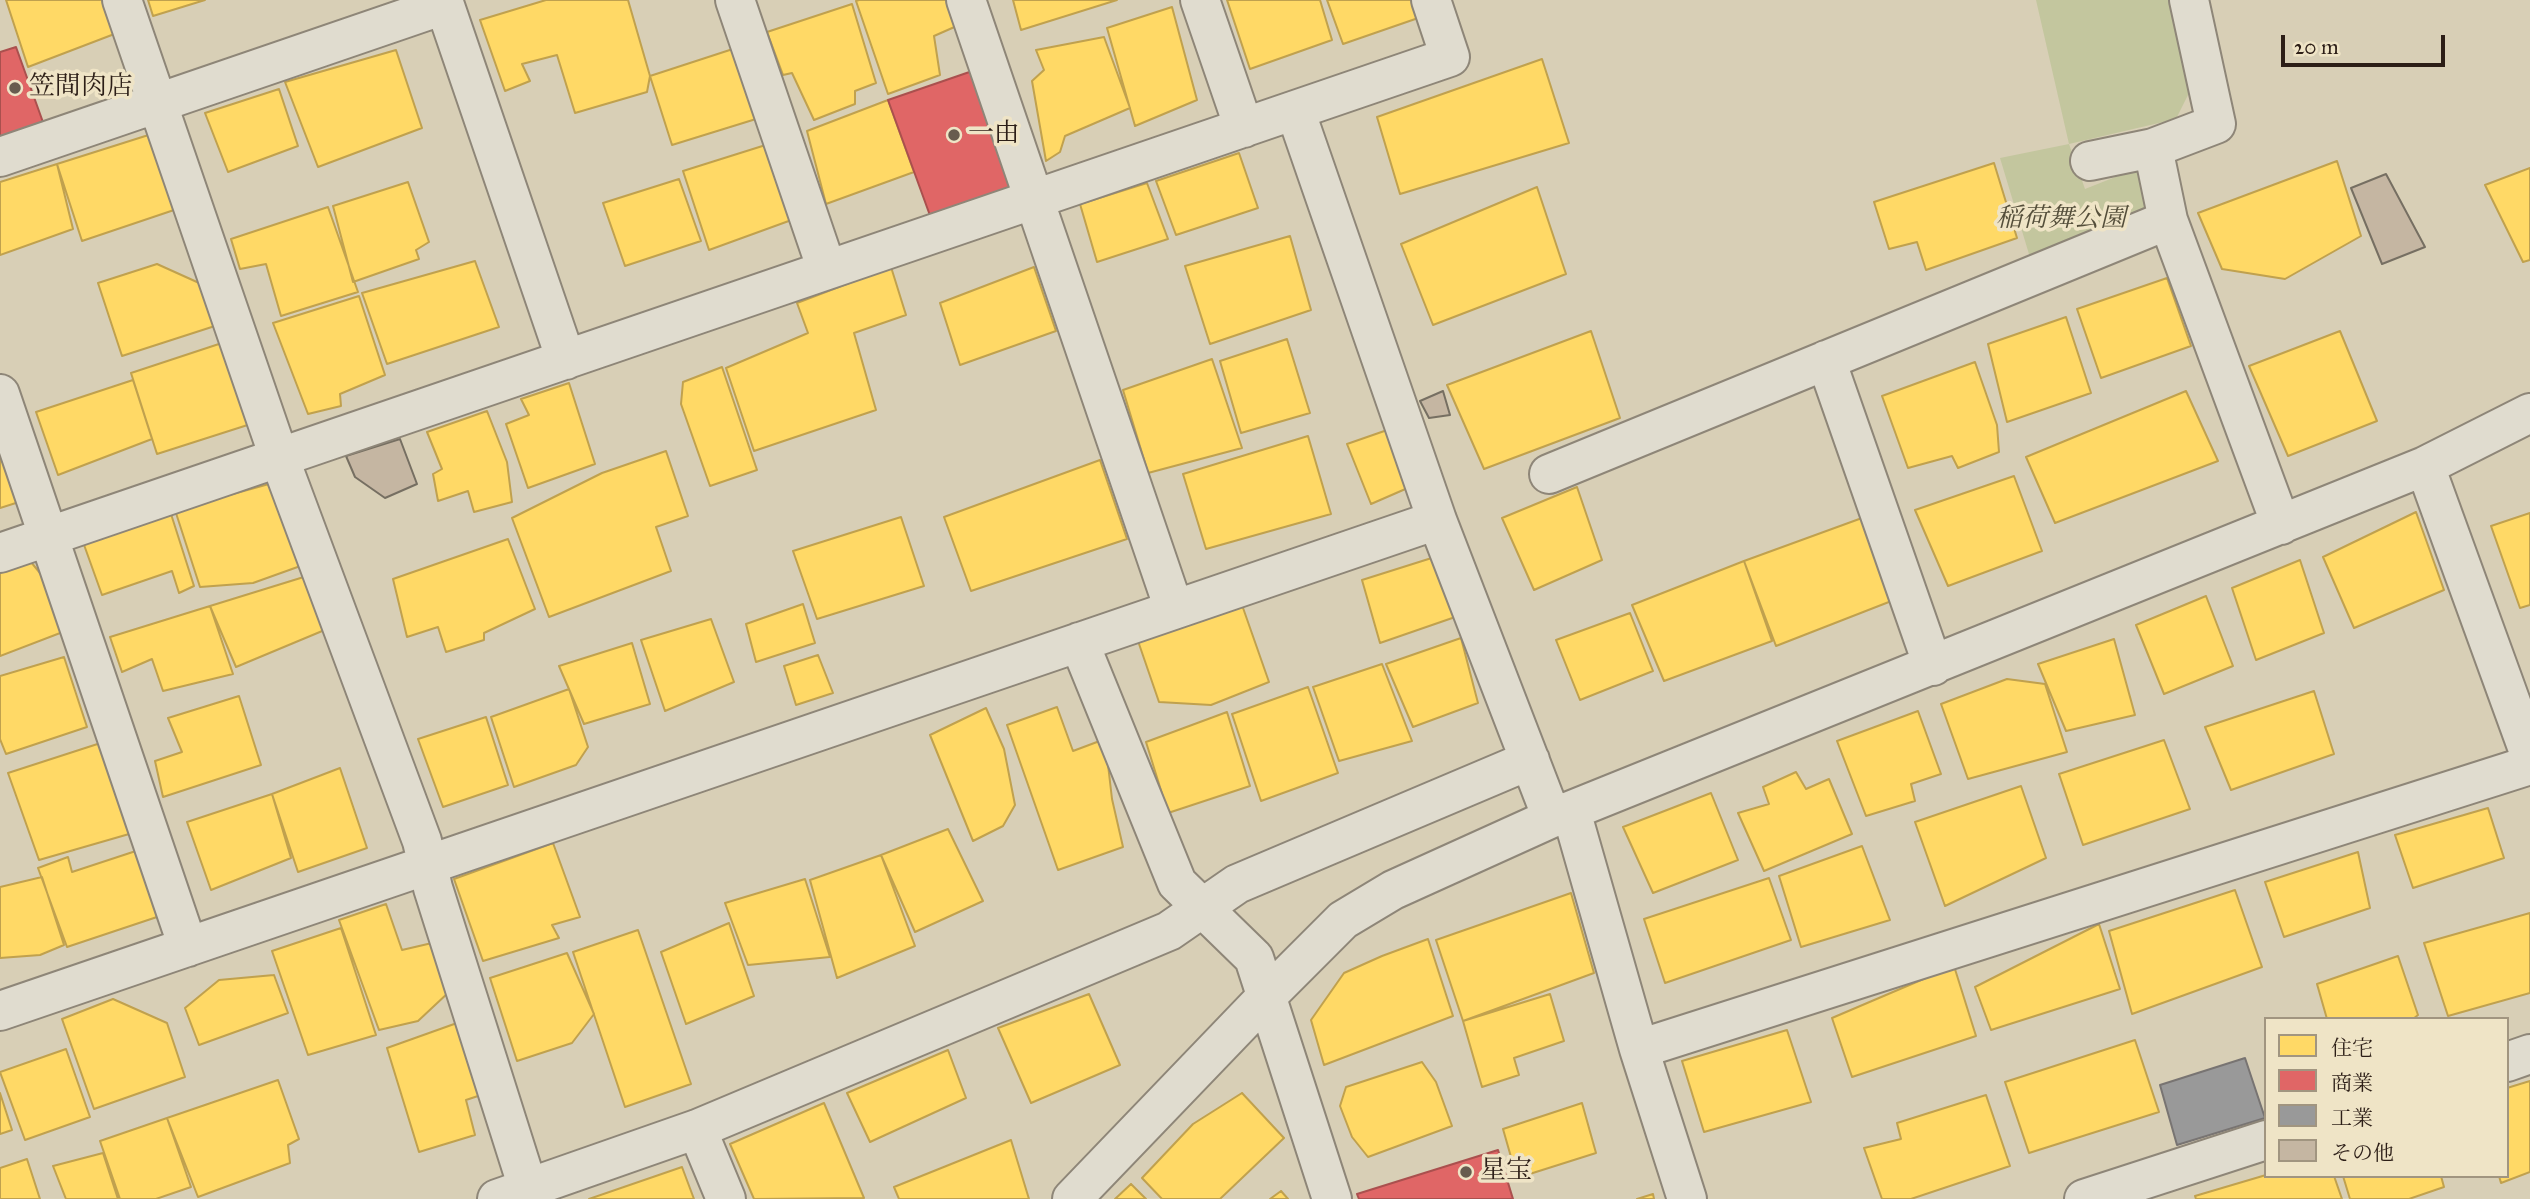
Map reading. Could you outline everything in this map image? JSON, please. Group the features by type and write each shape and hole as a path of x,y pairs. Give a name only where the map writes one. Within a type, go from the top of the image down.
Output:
{"street":[{"path":"122,0 279,457 422,841 512,1194 697,1129 1169,931 1237,884 1530,760"},
{"path":"735,0 827,270"},
{"path":"966,0 1174,609"},
{"path":"1200,0 1244,128"},
{"path":"0,553 1450,57 1431,0"},
{"path":"2090,161 2153,148 2216,124 2189,0"},
{"path":"0,158 443,2 566,360"},
{"path":"1295,110 1437,520 1530,760 1562,815 1686,1199"},
{"path":"2153,148 2168,220 2281,525"},
{"path":"1549,474 2168,220"},
{"path":"1826,360 1933,666"},
{"path":"0,394 188,947"},
{"path":"1072,1199 1343,920 1393,890 1562,815 2425,466 2530,413"},
{"path":"2425,466 2530,755"},
{"path":"0,1011 1437,520"},
{"path":"1080,642 1177,883 1254,958 1332,1199"},
{"path":"1639,1049 2530,765"},
{"path":"2509,1061 2530,1054"},
{"path":"697,1129 726,1199"},
{"path":"2084,1199 2264,1141"}],"green space":[{"path":"2036,0 2170,0 2193,85 2176,119 2069,144"},
{"name":"稲荷舞公園","path":"2069,144 2085,189 2148,164 2168,220 2035,274 2000,158"}],"building: 住宅":[{"path":"6,0 103,0 117,33 28,67"},
{"path":"148,0 205,0 153,16"},
{"path":"546,0 628,0 650,76 647,92 575,113 557,55 522,64 530,81 505,91 480,20"},
{"path":"951,0 959,25 934,36 940,75 888,94 856,1"},
{"path":"1013,0 1117,0 1021,30"},
{"path":"1227,0 1320,0 1332,40 1250,69"},
{"path":"1327,0 1419,0 1424,16 1343,44"},
{"path":"852,4 876,83 855,91 855,104 814,120 792,73 783,75 767,32"},
{"path":"1172,7 1197,100 1135,126 1107,28"},
{"path":"1104,37 1130,108 1065,136 1060,152 1046,161 1032,81 1044,70 1036,50"},
{"path":"739,47 756,119 672,145 650,76"},
{"path":"396,50 422,128 318,167 285,82"},
{"path":"1542,59 1569,143 1400,194 1377,117"},
{"path":"279,89 298,146 228,172 205,113"},
{"path":"888,100 914,172 826,204 807,131"},
{"path":"158,132 183,207 82,241 57,164"},
{"path":"772,143 797,218 709,250 683,171"},
{"path":"1239,153 1258,208 1176,235 1156,181"},
{"path":"2337,161 2361,236 2285,279 2222,269 2198,213"},
{"path":"1994,163 2017,238 1926,270 1917,242 1889,249 1874,202"},
{"path":"57,164 73,229 0,255 0,182"},
{"path":"2530,168 2530,260 2523,262 2485,185"},
{"path":"679,179 701,241 625,266 603,203"},
{"path":"408,182 429,242 416,250 419,259 353,282 333,206"},
{"path":"1147,183 1168,239 1097,262 1080,204"},
{"path":"1537,187 1566,274 1433,325 1401,244"},
{"path":"328,207 358,292 281,316 266,264 240,269 231,239"},
{"path":"1290,236 1311,310 1210,344 1185,266"},
{"path":"475,261 499,327 387,364 362,293"},
{"path":"157,264 208,287 218,325 122,356 98,283"},
{"path":"891,267 906,315 854,333 876,410 754,451 726,368 808,333 797,303"},
{"path":"1034,267 1056,331 960,365 940,303"},
{"path":"2167,278 2191,346 2101,378 2077,309"},
{"path":"359,296 385,375 340,394 341,406 308,414 273,323"},
{"path":"2066,317 2091,393 2007,422 1988,344"},
{"path":"1591,331 1620,418 1484,469 1447,385"},
{"path":"2340,331 2377,421 2288,456 2249,366"},
{"path":"1287,339 1310,413 1241,433 1220,361"},
{"path":"228,341 257,422 157,454 131,373"},
{"path":"1212,359 1242,448 1148,473 1123,390"},
{"path":"1975,362 1997,425 1999,452 1958,468 1952,456 1908,468 1882,396"},
{"path":"722,367 757,470 710,486 681,404 683,382"},
{"path":"133,380 152,439 58,475 36,412"},
{"path":"569,383 595,464 528,488 506,424 529,415 521,399"},
{"path":"2186,391 2218,461 2055,523 2026,457"},
{"path":"487,411 507,462 512,502 474,512 468,491 438,501 433,474 442,469 427,432"},
{"path":"1393,428 1410,487 1371,504 1347,444"},
{"path":"0,436 19,502 0,508"},
{"path":"1308,436 1331,514 1206,549 1183,474"},
{"path":"666,451 688,516 656,527 671,571 549,617 512,518 602,473"},
{"path":"1100,460 1127,539 971,591 944,517"},
{"path":"2014,476 2042,551 1948,586 1915,510"},
{"path":"269,484 306,564 253,583 200,587 175,510"},
{"path":"1577,487 1602,560 1534,590 1502,518"},
{"path":"2416,512 2444,590 2354,628 2323,557"},
{"path":"2530,513 2530,605 2520,608 2491,526"},
{"path":"171,514 194,586 179,593 172,571 102,595 83,542"},
{"path":"901,517 924,586 817,619 793,551"},
{"path":"1862,518 1894,600 1776,646 1744,561"},
{"path":"508,539 535,609 484,633 484,640 446,652 438,627 407,637 393,579"},
{"path":"1438,556 1461,615 1380,643 1362,580"},
{"path":"2300,560 2324,633 2256,660 2232,588"},
{"path":"1744,561 1772,641 1664,681 1632,605"},
{"path":"31,562 57,594 68,630 0,656 0,573"},
{"path":"307,576 327,629 236,667 210,606"},
{"path":"2206,596 2233,666 2164,694 2136,625"},
{"path":"803,604 815,643 756,662 746,624"},
{"path":"1242,605 1269,682 1211,705 1159,702 1138,641"},
{"path":"210,606 233,674 163,691 152,659 122,672 110,637"},
{"path":"1630,613 1653,671 1580,700 1556,640"},
{"path":"711,619 734,682 665,711 641,640"},
{"path":"1461,638 1478,703 1413,727 1386,664"},
{"path":"2114,639 2135,715 2066,731 2038,664"},
{"path":"632,643 650,704 584,724 559,666"},
{"path":"818,655 833,693 796,705 784,666"},
{"path":"64,657 87,727 6,754 0,739 0,676"},
{"path":"1382,664 1412,741 1339,761 1313,687"},
{"path":"2007,679 2045,684 2067,752 1968,779 1941,704"},
{"path":"1308,687 1338,773 1261,801 1232,714"},
{"path":"569,689 588,747 576,765 514,787 491,717"},
{"path":"2314,691 2334,754 2231,790 2205,727"},
{"path":"239,696 261,765 163,797 155,761 182,752 168,718"},
{"path":"1057,707 1073,751 1105,739 1112,799 1123,847 1058,870 1007,725"},
{"path":"986,708 1004,749 1015,805 1003,826 973,841 930,735"},
{"path":"1918,711 1941,774 1911,784 1915,801 1866,816 1837,741"},
{"path":"1227,712 1250,786 1168,813 1146,742"},
{"path":"486,717 508,785 443,807 418,739"},
{"path":"113,739 143,830 39,860 8,773"},
{"path":"2164,740 2190,809 2083,845 2059,774"},
{"path":"340,768 367,848 298,872 272,794"},
{"path":"1796,772 1806,789 1829,779 1852,834 1764,871 1738,813 1769,804 1763,787"},
{"path":"2021,786 2046,858 1945,906 1915,822"},
{"path":"1711,793 1738,860 1653,893 1623,827"},
{"path":"272,794 291,858 211,890 187,822"},
{"path":"2488,808 2504,858 2413,888 2395,835"},
{"path":"948,829 983,901 915,932 881,855"},
{"path":"553,843 580,917 552,925 559,938 483,961 454,879"},
{"path":"1862,846 1890,920 1801,947 1779,876"},
{"path":"145,848 166,914 67,947 38,868 68,857 72,872"},
{"path":"2358,852 2370,908 2284,937 2265,882"},
{"path":"881,855 915,946 837,978 810,880"},
{"path":"42,877 64,945 40,955 0,958 0,887"},
{"path":"1769,878 1791,940 1665,983 1644,919"},
{"path":"805,879 830,957 748,965 725,903"},
{"path":"2235,890 2262,967 2132,1014 2109,931"},
{"path":"1571,893 1594,973 1463,1021 1436,940"},
{"path":"386,904 402,950 432,943 449,992 418,1021 379,1030 339,920"},
{"path":"2530,913 2530,993 2448,1016 2424,943"},
{"path":"729,923 754,996 686,1024 661,952"},
{"path":"2099,924 2120,989 1991,1030 1975,987"},
{"path":"341,928 376,1035 308,1055 272,951"},
{"path":"638,930 691,1084 625,1107 573,952"},
{"path":"1428,939 1453,1016 1324,1065 1311,1020 1344,973"},
{"path":"567,953 594,1014 572,1043 517,1061 490,978"},
{"path":"2398,956 2418,1015 2326,1017 2317,984"},
{"path":"1954,966 1976,1036 1852,1077 1832,1018"},
{"path":"274,975 288,1013 199,1045 185,1008 219,980"},
{"path":"1089,994 1120,1065 1031,1103 998,1028"},
{"path":"1550,994 1564,1041 1514,1058 1519,1075 1482,1087 1463,1021"},
{"path":"113,999 167,1023 185,1077 94,1109 62,1019"},
{"path":"457,1023 484,1094 466,1100 475,1135 419,1152 387,1048"},
{"path":"1787,1030 1811,1102 1704,1132 1682,1061"},
{"path":"2135,1040 2159,1112 2029,1153 2005,1082"},
{"path":"66,1049 90,1117 25,1140 0,1072"},
{"path":"948,1050 966,1098 870,1142 847,1093"},
{"path":"1422,1062 1436,1082 1452,1126 1368,1157 1352,1137 1340,1106 1346,1087"},
{"path":"278,1080 299,1139 288,1145 290,1163 198,1197 167,1118"},
{"path":"2530,1081 2530,1172 2501,1183 2500,1178 2509,1178 2509,1087"},
{"path":"0,1093 12,1130 0,1134"},
{"path":"1242,1093 1284,1138 1220,1199 1162,1199 1142,1178 1193,1124"},
{"path":"1986,1095 2010,1166 1911,1199 1882,1199 1864,1148 1901,1139 1897,1123"},
{"path":"824,1103 864,1198 754,1199 730,1144"},
{"path":"1582,1103 1596,1153 1517,1178 1503,1129"},
{"path":"167,1118 191,1187 156,1199 120,1199 100,1141"},
{"path":"1011,1140 1029,1199 899,1199 894,1187"},
{"path":"103,1153 118,1199 66,1199 53,1166"},
{"path":"27,1159 40,1199 0,1199 0,1168"},
{"path":"682,1167 694,1199 589,1199"},
{"path":"2264,1176 2264,1178 2335,1178 2342,1199 2196,1199 2195,1196"},
{"path":"2344,1178 2442,1178 2444,1187 2409,1199 2350,1199"},
{"path":"1131,1184 1146,1199 1115,1199"},
{"path":"1281,1191 1288,1199 1270,1199"},
{"path":"1653,1194 1654,1199 1637,1199"}],"building: 商業":[{"name":"笠間肉店","path":"16,47 44,125 0,140 0,52"},
{"name":"一由","path":"984,67 1019,170 1005,198 932,221 888,100"},
{"name":"星宝","path":"1498,1150 1513,1199 1359,1199 1357,1194"}],"building: 工業":[{"path":"2245,1058 2264,1118 2177,1145 2160,1085"}],"building: その他":[{"path":"2386,174 2425,247 2382,264 2351,188"},
{"path":"1443,391 1450,415 1429,418 1420,401"},
{"path":"400,439 417,484 385,498 355,477 346,456"}],"place":[{"name":"笠間肉店","path":"15,88"},
{"name":"一由","path":"954,135"},
{"name":"星宝","path":"1466,1172"}]}
